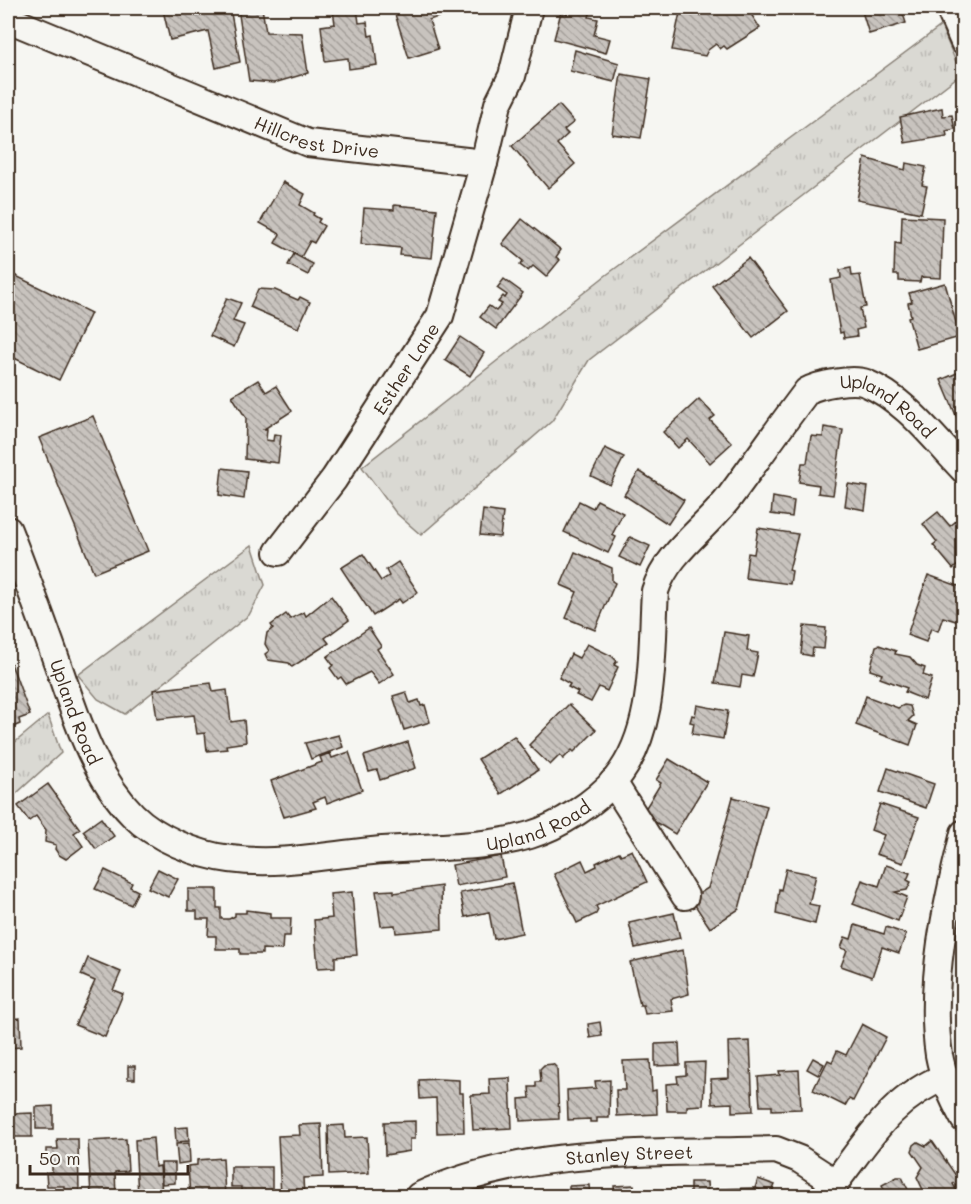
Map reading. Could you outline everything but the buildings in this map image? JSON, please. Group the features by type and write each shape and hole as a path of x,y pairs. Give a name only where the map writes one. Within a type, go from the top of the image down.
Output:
{"street":[{"path":"484,163 498,104 512,76 529,8"},
{"path":"949,8 963,42"},
{"name":"Hillcrest Drive","path":"8,19 308,143 484,163"},
{"name":"Esther Lane","path":"279,552 334,479 440,316 484,163"},
{"name":"Upland Road","path":"8,530 81,732 107,781 133,815 158,834 228,859 278,862 484,843 530,835 556,824 613,782 635,746 650,688 655,591 659,580 668,564 731,496 756,458 807,391 819,384 863,382 873,386 916,419 963,470"},
{"path":"613,782 685,896"},
{"path":"963,833 949,899 939,976 937,1034 945,1077 963,1119"},
{"path":"830,1190 876,1126 900,1102 924,1085 945,1077"},
{"name":"Stanley Street","path":"419,1197 449,1183 520,1163 596,1156 776,1150 799,1159 830,1190"}],"green space":[{"path":"941,26 961,74 589,360 552,421 421,535 396,513 362,467 605,276"},
{"path":"252,545 265,585 249,615 125,714 98,699 78,675"},
{"path":"48,715 61,753 8,801 8,748"}]}
